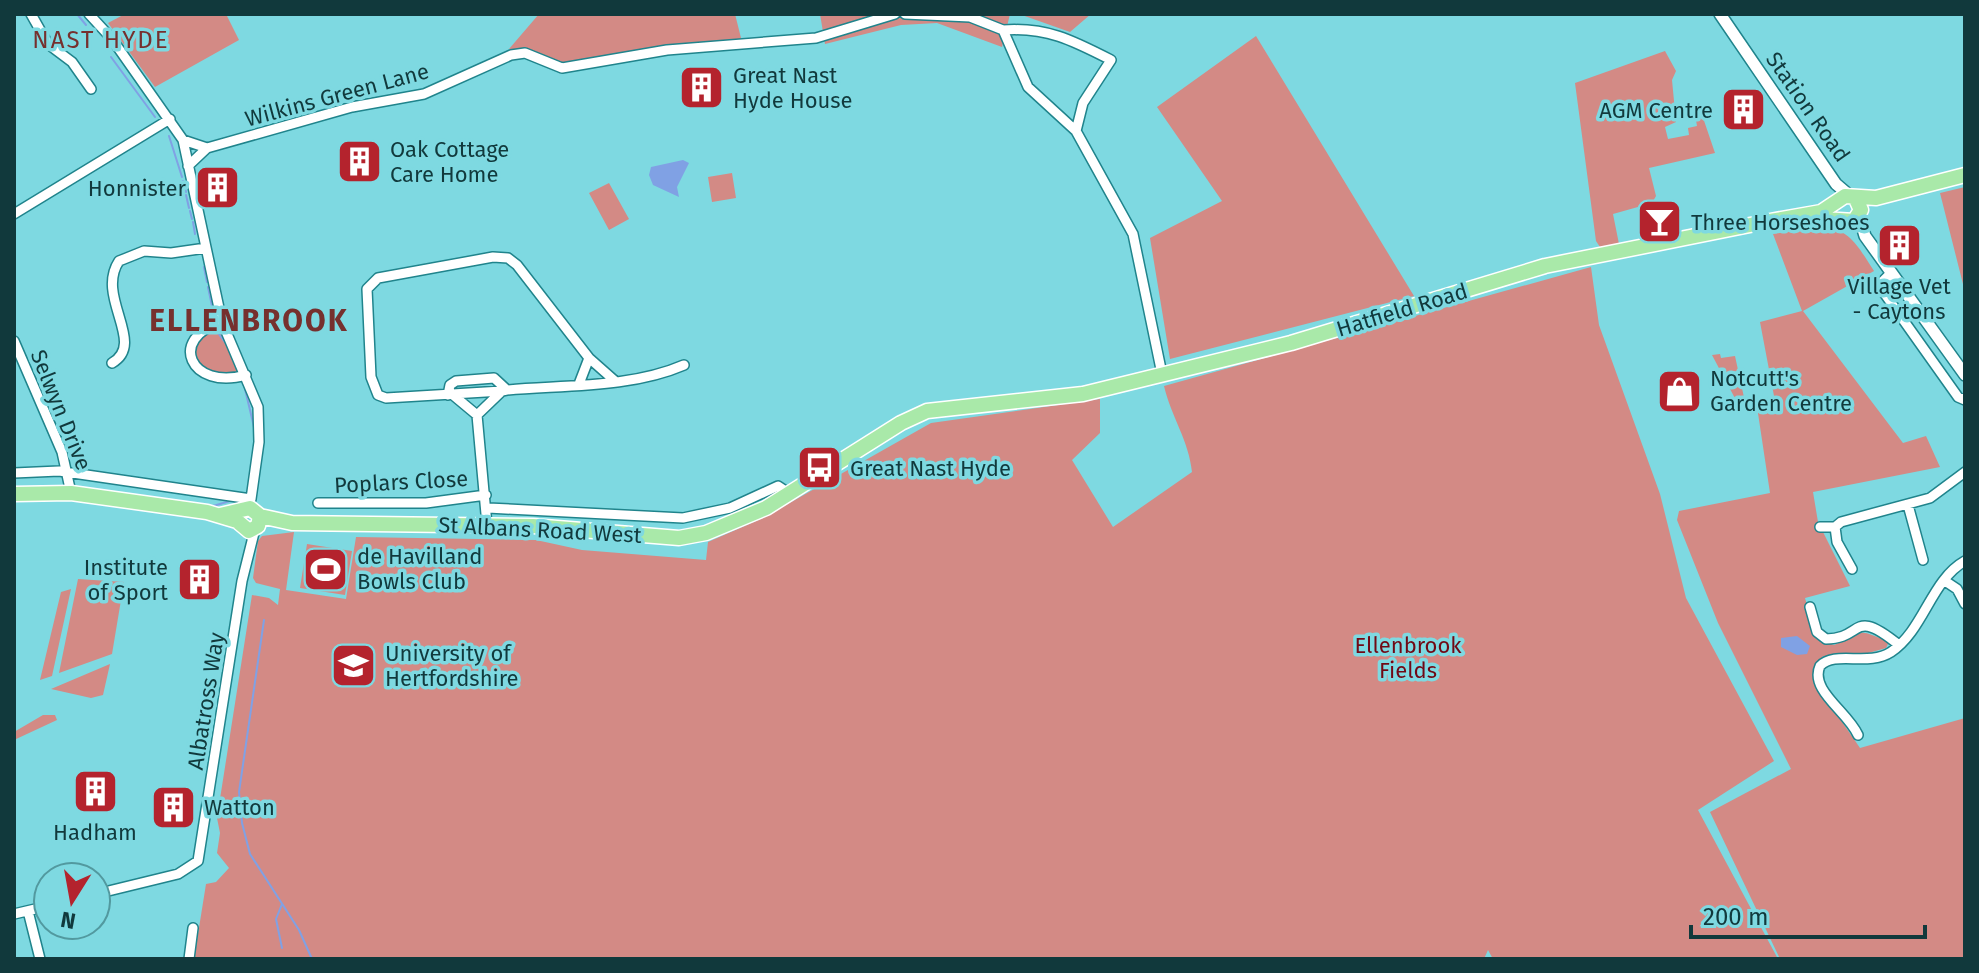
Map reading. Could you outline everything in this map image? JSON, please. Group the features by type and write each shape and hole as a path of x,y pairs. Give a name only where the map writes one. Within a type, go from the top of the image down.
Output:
{"main road":[{"name":"Hatfield Road","path":"1805,217 1845,200 1876,198 1965,175"},
{"path":"1852,218 1876,198"},
{"path":"1845,200 1835,213 1852,218"},
{"path":"1845,200 1852,218"},
{"name":"Hatfield Road","path":"999,404 1083,394 1291,343 1545,266 1770,221 1805,217 1852,218"},
{"name":"St Albans Road West","path":"14,494 71,493 281,522 487,525 679,538 725,526 790,494 901,423 927,411 999,404"}],"street":[{"path":"31,14 48,44 72,62 91,89"},
{"path":"89,14 112,39 183,140 207,148"},
{"name":"Wilkins Green Lane","path":"188,166 207,148 352,107 424,94 511,55 525,53 562,68 667,50 816,38 895,14"},
{"path":"905,14 970,17 1003,30 1034,28 1070,39 1111,60 1083,103 1076,131"},
{"name":"Station Road","path":"1720,14 1845,200"},
{"path":"1003,30 1028,87 1076,131 1133,234 1162,374"},
{"path":"14,214 170,119"},
{"name":"Albatross Way","path":"112,890 178,874 198,861 242,581 260,417 246,375 222,322 183,140"},
{"path":"1852,218 1965,375"},
{"path":"112,363 124,354 126,343 111,286 119,261 144,251 171,253 206,248"},
{"path":"615,381 589,358 517,265 508,258 493,257 372,281 364,295 371,377 378,395 391,399 505,391 615,381 641,378 684,365"},
{"path":"1890,274 1881,283 1882,290 1958,397 1965,400"},
{"path":"222,322 207,326 196,335 191,349 195,366 209,377 220,380 246,375"},
{"name":"Selwyn Drive","path":"14,341 69,472 71,493"},
{"path":"579,384 589,358"},
{"path":"477,415 505,391"},
{"path":"450,395 477,415 488,508 487,525"},
{"name":"St Albans Road West","path":"14,473 69,472 249,517"},
{"path":"1820,527 1835,527 1934,496 1965,472"},
{"name":"St Albans Road West","path":"488,508 683,518 730,508 778,486 790,494"},
{"name":"Poplars Close","path":"318,503 420,503 486,495"},
{"path":"1908,505 1923,560"},
{"path":"1835,527 1837,542 1852,569"},
{"path":"1858,735 1849,716 1820,688 1818,669 1831,659 1874,659 1899,645 1945,581 1965,561"},
{"path":"1945,581 1957,589 1965,604"},
{"path":"1810,607 1817,632 1823,638 1836,639 1855,627 1868,626 1899,645"},
{"path":"14,914 32,910"},
{"path":"28,911 40,959"},
{"path":"189,959 193,928"}],"green space":[{"path":"125,14 226,14 239,40 155,87 108,23"},
{"path":"539,14 735,14 742,42 668,45 561,64 527,51 509,49"},
{"path":"820,14 1010,14 1002,47 937,23 901,25 825,44"},
{"path":"1019,14 1091,14 1070,32"},
{"path":"1256,36 1414,296 1170,359 1150,238 1222,201 1157,107"},
{"path":"1665,51 1676,71 1672,80 1676,122 1665,127 1668,139 1689,135 1688,128 1697,126 1695,114 1698,103 1715,153 1649,168 1656,196 1652,203 1613,214 1619,244 1600,247 1596,241 1575,83"},
{"path":"732,173 736,198 712,202 708,177"},
{"path":"609,183 629,219 609,230 589,193"},
{"path":"1965,187 1965,292 1940,193"},
{"path":"1823,226 1847,236 1874,271 1803,311 1903,443 1926,436 1940,467 1813,492 1818,522 1850,586 1805,598 1817,632 1834,645 1861,633 1889,642 1886,648 1858,656 1823,656 1814,670 1814,681 1860,748 1965,718 1965,959 1780,959 1710,812 1791,769 1718,623 1677,520 1679,511 1770,493 1756,400 1774,396 1760,322 1802,311 1773,234"},
{"name":"Ellenbrook Fields","path":"1591,267 1599,325 1660,494 1686,598 1774,761 1698,810 1778,959 1493,959 1488,950 1484,959 194,959 206,884 216,882 229,868 217,853 220,833 217,818 252,595 269,598 278,605 280,589 256,583 253,578 258,541 262,536 294,532 286,590 346,599 356,537 536,540 582,550 706,560 708,542 763,518 931,423 1100,399 1100,433 1072,460 1113,527 1192,472 1164,386"},
{"path":"222,322 246,375 228,381 195,366 193,342"},
{"path":"1720,354 1721,358 1735,356 1745,402 1738,404 1712,355"},
{"name":"de Havilland Bowls Club","path":"307,544 352,551 345,595 300,588"},
{"path":"78,579 124,582 112,654 59,673"},
{"path":"71,589 52,676 40,680 61,592"},
{"path":"110,664 103,695 91,698 51,689"},
{"path":"43,715 55,715 57,720 14,740 14,732"}],"water":[{"path":"683,160 689,163 677,187 679,197 653,185 649,175 651,167"},
{"path":"1797,636 1810,646 1807,654 1797,655 1781,647 1781,638"}],"waterway":[{"path":"77,14 86,25"},
{"path":"111,57 155,117"},
{"path":"169,136 182,177"},
{"path":"183,181 186,192"},
{"path":"186,195 189,208"},
{"path":"190,211 192,219"},
{"path":"193,222 195,234"},
{"path":"204,267 207,282"},
{"path":"208,287 212,306"},
{"path":"213,311 214,319"},
{"path":"215,329 227,345"},
{"path":"245,389 254,427"},
{"path":"213,506 230,501"},
{"path":"264,620 239,792 242,823 250,854 299,930 312,959"},
{"path":"282,904 276,919 282,948"}],"place":[{"name":"Great Nast Hyde House","path":"702,88"},
{"name":"AGM Centre","path":"1744,110"},
{"name":"Oak Cottage Care Home","path":"359,162"},
{"name":"Honnister","path":"217,188"},
{"name":"Three Horseshoes","path":"1660,222"},
{"name":"Village Vet - Caytons","path":"1899,245"},
{"name":"Notcutt's Garden Centre","path":"1679,391"},
{"name":"Great Nast Hyde","path":"819,468"},
{"name":"de Havilland Bowls Club","path":"326,569"},
{"name":"Institute of Sport","path":"199,580"},
{"name":"University of Hertfordshire","path":"354,666"},
{"name":"Hadham","path":"95,791"},
{"name":"Watton","path":"173,807"}],"district":[{"name":"NAST HYDE","path":"101,40"},
{"name":"ELLENBROOK","path":"249,321"}]}
